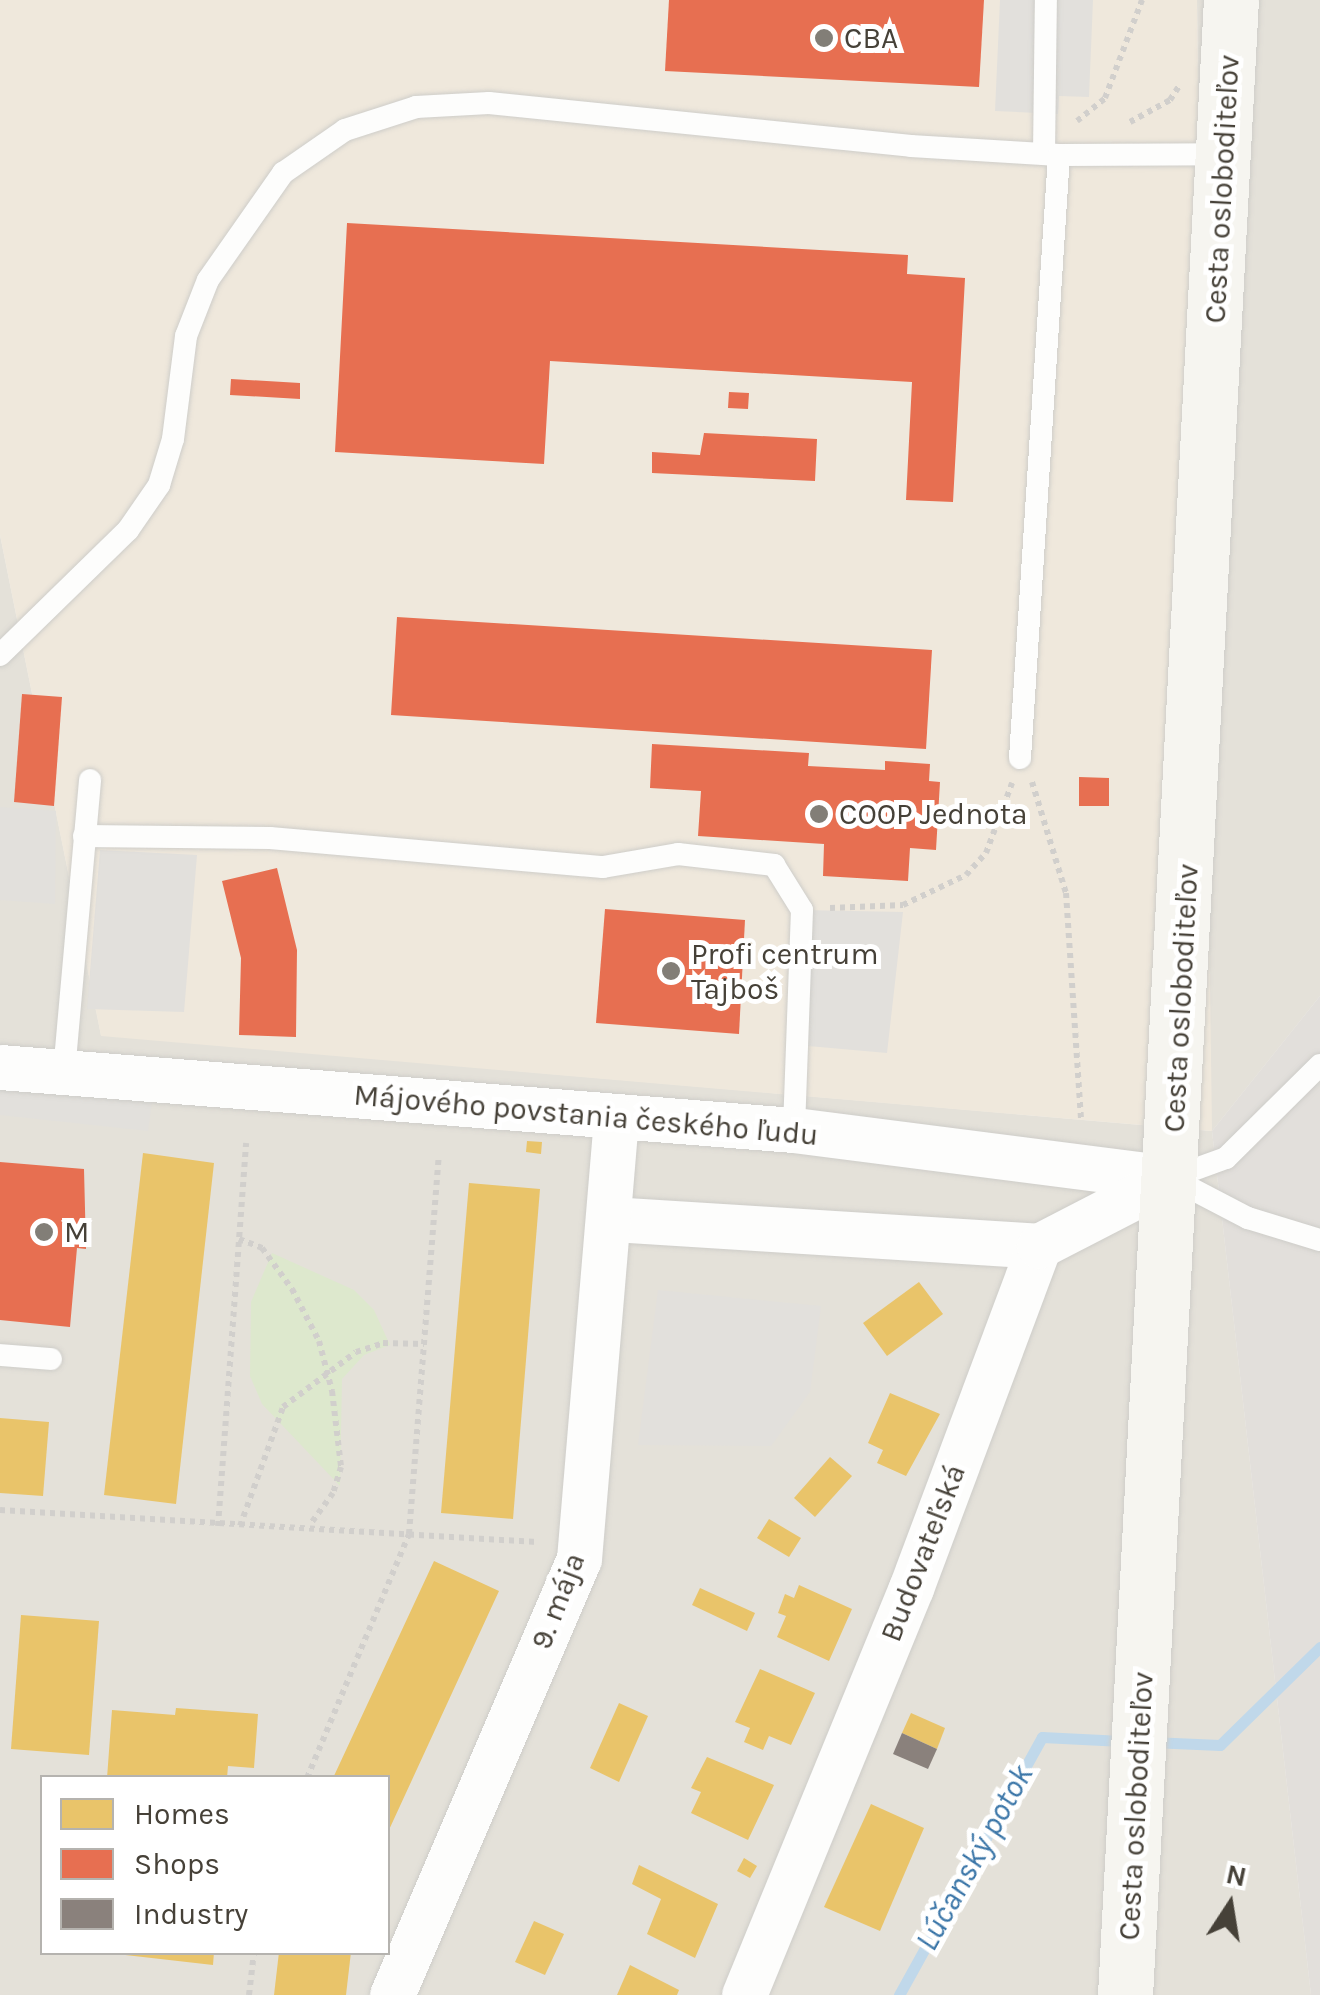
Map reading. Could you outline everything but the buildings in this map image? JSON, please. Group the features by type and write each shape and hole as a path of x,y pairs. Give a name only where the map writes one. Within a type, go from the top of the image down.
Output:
{"main road":[{"name":"Cesta osloboditeľov","path":"1125,1995 1231,0"}],"street":[{"name":"Májového povstania českého ľudu","path":"0,1067 616,1120 794,1130 1171,1178"},
{"name":"9. mája","path":"392,1995 579,1559 612,1219 616,1120"},
{"path":"612,1219 1039,1246 1171,1178"},
{"name":"Budovateľská","path":"744,1995 912,1588 1039,1246"}],"lane":[{"path":"1020,758 1051,155 1046,0"},
{"path":"0,655 128,530 159,484 173,439 186,336 208,280 283,173 345,130 416,106 489,103 1051,155 1225,154"},
{"path":"64,1072 90,780"},
{"path":"84,836 270,838 603,868 678,854 774,865 802,910 794,1130"},
{"path":"1171,1178 1226,1158 1320,1065"},
{"path":"1171,1178 1248,1218 1320,1240"},
{"path":"0,1355 51,1359"}],"path":[{"path":"1067,121 1077,120 1105,98 1142,0"},
{"path":"1123,124 1170,100 1181,72"},
{"path":"1077,120 1090,127"},
{"path":"802,910 903,904 966,875 986,853 1020,758"},
{"path":"1020,758 1042,801 1066,892 1081,1122"},
{"path":"218,1526 246,1143"},
{"path":"308,1775 409,1534 439,1157"},
{"path":"239,1239 262,1248 292,1290 327,1372 341,1467 333,1493 309,1525"},
{"path":"240,1526 283,1407 327,1372 383,1342 424,1344"},
{"path":"0,1510 218,1526 309,1525 537,1542"},
{"path":"249,1995 254,1955"}],"shaded area":[{"path":"0,0 1197,0 1212,1131 101,1036 0,535"},
{"path":"1000,0 1093,0 1089,97 1059,96 1058,114 995,111"},
{"path":"1197,0 1320,0 1320,996 1212,1131 1311,1995 0,1995 0,535 101,1035 1211,1131"},
{"path":"0,807 56,811 55,904 0,900"},
{"path":"100,850 197,855 184,1012 87,1009"},
{"path":"802,910 903,912 887,1053 797,1045"},
{"path":"1320,996 1320,1995 1311,1995 1212,1131"},
{"path":"0,1089 152,1102 148,1131 0,1115"},
{"path":"658,1290 821,1306 810,1392 771,1446 638,1445"}],"green space":[{"path":"272,1253 354,1290 374,1310 390,1345 364,1355 342,1379 340,1486 262,1404 250,1376 251,1302"}],"waterway":[{"name":"Lúčanský potok","path":"1151,1742 1220,1745 1320,1647"},
{"name":"Lúčanský potok","path":"899,1995 1042,1737 1122,1741"}],"place":[{"name":"CBA","path":"824,38"},
{"name":"COOP Jednota","path":"819,814"},
{"name":"Profi centrum Tajboš","path":"671,971"},
{"name":"M","path":"44,1232"}]}
